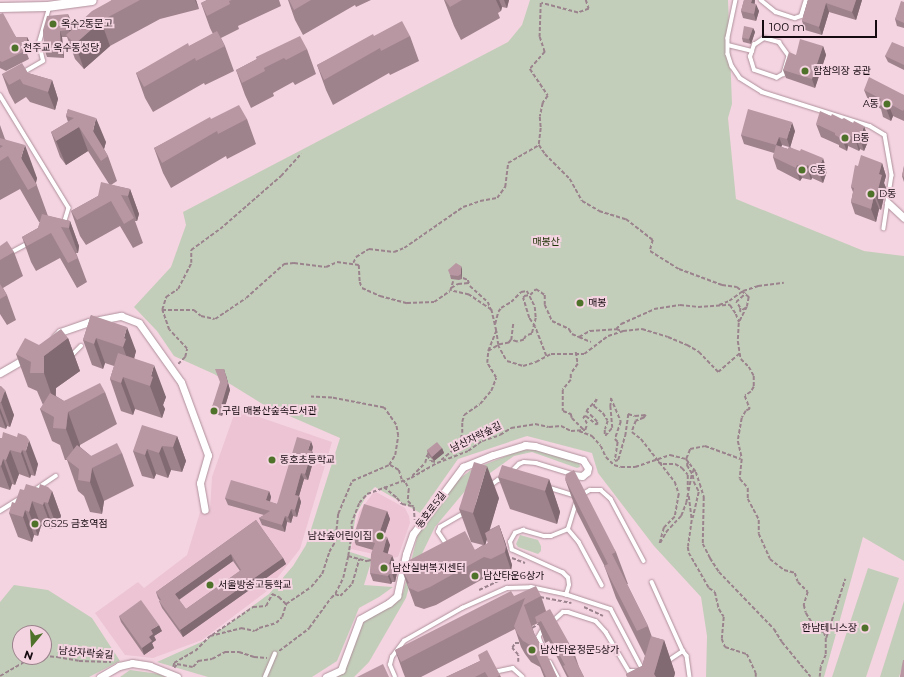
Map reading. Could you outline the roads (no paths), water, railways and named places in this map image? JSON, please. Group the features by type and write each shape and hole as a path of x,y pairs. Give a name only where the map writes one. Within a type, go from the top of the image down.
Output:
{"main road":[{"path":"0,7 50,5 92,0"}],"street":[{"path":"888,203 904,218"},
{"path":"49,342 60,332 89,322 121,316 139,323 181,382 208,455 200,483 205,510"},
{"path":"0,373 33,354"},
{"name":"동호로5길","path":"326,677 340,670 360,619 389,603 397,596 406,554 413,534 463,467 493,455 525,446 535,446 577,456 583,460 588,468 587,472 582,476 573,475"},
{"path":"100,677 119,666 132,662 150,666 177,677"}],"lane":[{"path":"736,0 728,45 730,60 736,72 752,87 762,92 830,112 882,132 887,140 891,164 891,180 884,228"},
{"path":"761,0 776,12 795,18 801,16 806,0"},
{"path":"18,75 43,61 40,43 50,5"},
{"path":"764,38 779,42 789,56 784,74 777,78 754,70 750,57 752,51 754,45 764,38"},
{"path":"728,45 752,51"},
{"path":"0,95 69,208 64,224 58,228"},
{"path":"6,255 32,241"},
{"path":"68,358 81,346"},
{"path":"486,488 498,480 510,477 516,467 524,462 536,463 573,475"},
{"path":"31,492 56,476"},
{"path":"541,486 563,491 576,497"},
{"path":"568,529 576,497 590,490 601,490 611,498 644,561"},
{"path":"0,511 25,496"},
{"path":"446,544 438,532 440,527 459,514 466,512 468,507"},
{"path":"568,529 579,542 602,585"},
{"path":"566,595 569,584 568,578 563,573 512,550 510,542 515,533 523,530 544,536 551,536 568,529"},
{"path":"652,582 683,651 687,656 690,677"},
{"path":"394,677 390,665 392,657 404,640 462,608 507,588 531,587 566,595 611,609 616,615 644,670"},
{"path":"558,677 545,653 539,636 560,615 568,612 596,621 606,632 629,671 644,670 651,672"},
{"path":"664,664 683,651"},
{"path":"265,677 275,654"},
{"path":"486,675 498,670 513,668 523,677"}],"place":[{"name":"옥수2동문고","path":"53,24"},
{"name":"천주교 옥수동성당","path":"15,48"},
{"name":"합참의장 공관","path":"805,71"},
{"name":"A동","path":"887,104"},
{"name":"B동","path":"845,138"},
{"name":"C동","path":"802,170"},
{"name":"D동","path":"871,194"},
{"name":"매봉","path":"580,303"},
{"name":"구립 매봉산숲속도서관","path":"214,411"},
{"name":"동호초등학교","path":"272,460"},
{"name":"GS25 금호역점","path":"35,524"},
{"name":"남산숲어린이집","path":"380,536"},
{"name":"남산실버복지센터","path":"384,568"},
{"name":"남산타운6상가","path":"475,576"},
{"name":"서울방송고등학교","path":"210,585"},
{"name":"한남테니스장","path":"865,628"},
{"name":"남산타운정문5상가","path":"532,650"}],"park label":[{"name":"매봉산","path":"546,242"}]}
